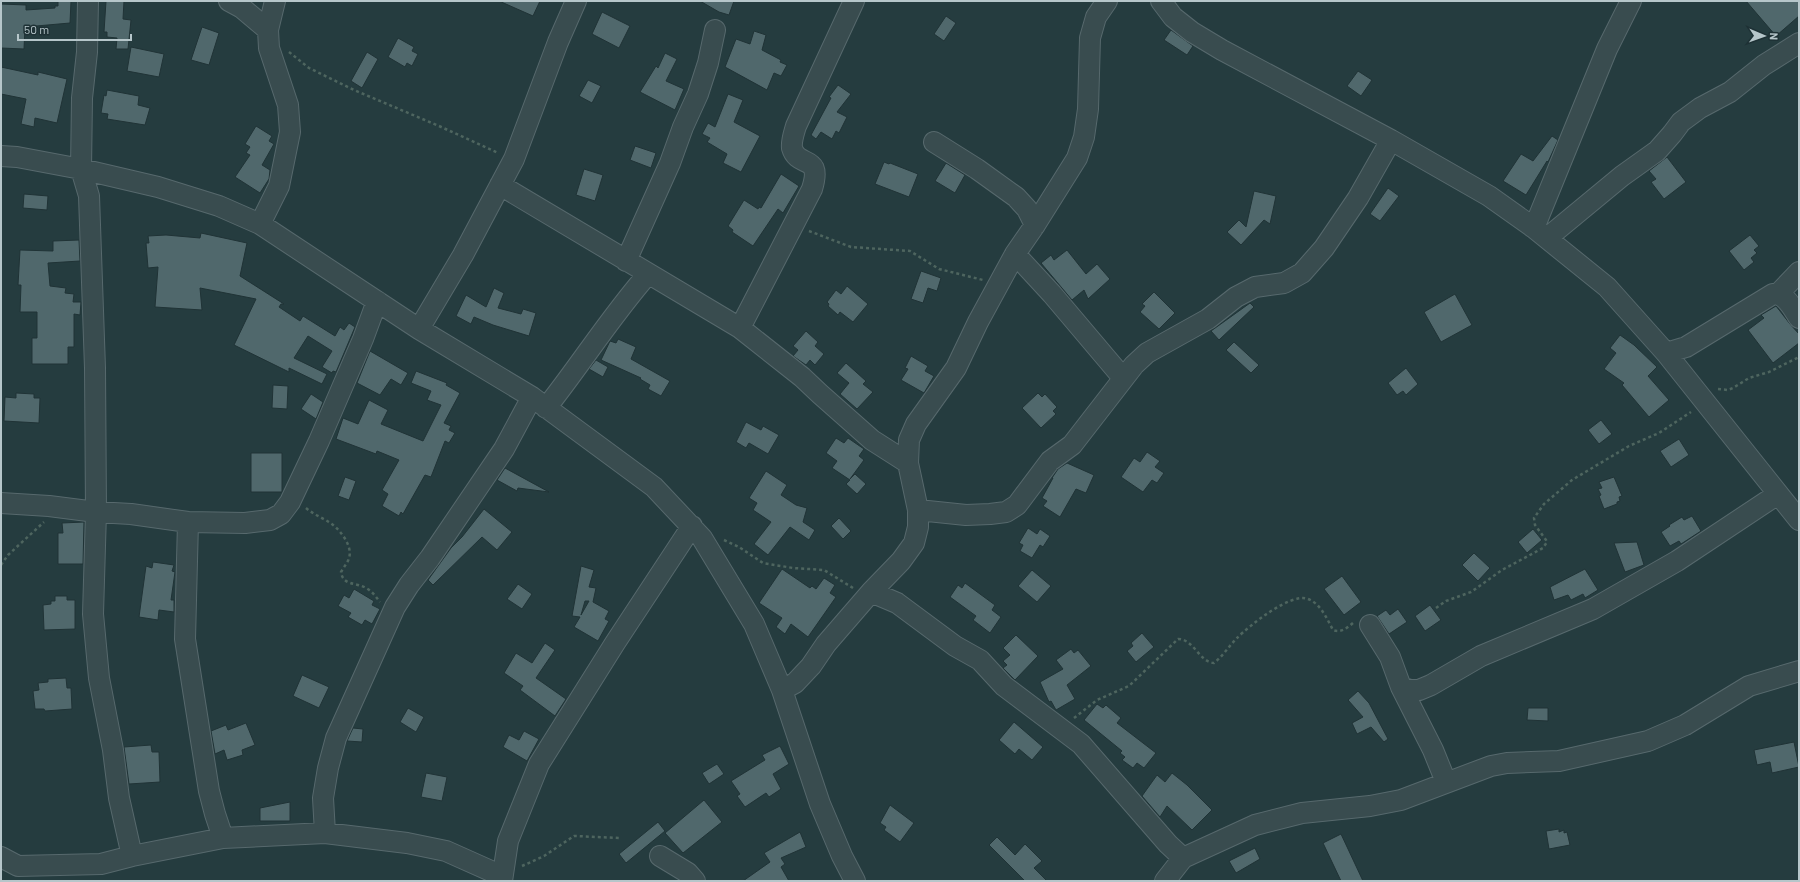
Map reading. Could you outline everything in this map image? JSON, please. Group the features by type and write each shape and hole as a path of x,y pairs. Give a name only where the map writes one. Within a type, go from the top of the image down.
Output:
{"street":[{"path":"88,1 87,52 82,114 81,169 89,196 95,368 96,512 93,610 99,678 113,750 119,798 132,856"},
{"path":"229,1 242,8 268,30"},
{"path":"260,224 279,186 290,132 288,105 269,48 268,30 275,1"},
{"path":"419,329 463,256 514,159 558,42 576,1"},
{"path":"740,328 812,189 816,175 812,165 798,156 792,149 792,141 796,126 854,1"},
{"path":"782,690 795,683 811,666 826,644 869,594 901,561 914,543 918,527 918,510 908,463 909,440 916,424 956,368 978,322 1015,254 1035,226 1077,158 1084,137 1088,109 1090,38 1096,17 1107,1"},
{"path":"1161,1 1173,17 1192,32 1222,50 1391,140 1489,196 1540,233 1607,287 1666,353 1710,395 1778,494 1799,520"},
{"path":"1540,233 1607,49 1631,1"},
{"path":"626,261 670,163 683,127 698,94 708,63 715,30"},
{"path":"1540,233 1657,151 1681,122 1700,108 1730,92 1764,65 1799,43"},
{"path":"918,510 966,515 990,514 1006,512 1018,505 1050,461 1072,445 1123,378 1147,353 1208,319 1236,296 1256,287 1284,283 1302,274 1324,248 1358,198 1391,140"},
{"path":"934,142 977,169 1016,197 1027,209 1035,226"},
{"path":"1,156 17,157 81,169 158,187 219,206 260,224 419,329 539,403 654,487 702,538 754,624 782,690 820,804 842,856 855,881"},
{"path":"500,185 740,328 802,377 872,440 908,463"},
{"path":"1015,254 1052,294 1123,378"},
{"path":"1778,294 1799,272"},
{"path":"325,833 323,798 328,768 336,738 392,613 504,449 539,403 580,365 625,300 648,274"},
{"path":"1666,353 1686,347 1773,294 1778,294 1786,299 1799,318"},
{"path":"1,503 131,514 188,522 245,522 270,520 281,514 294,494 319,442 363,339 377,301"},
{"path":"1401,687 1410,690 1419,690 1431,685 1481,656 1594,609 1677,561 1778,494"},
{"path":"188,522 185,639 209,791 214,814 223,838"},
{"path":"1,857 18,866 102,864 132,856 223,838 325,833 393,841 446,851 502,878 508,842 539,764 615,643 692,526"},
{"path":"869,594 897,602 955,646 980,660 1004,686 1081,744 1183,858"},
{"path":"1370,625 1390,657 1401,687 1433,750 1446,782"},
{"path":"1166,881 1183,858 1255,825 1280,817 1302,813 1370,806 1401,800 1491,766 1507,763 1559,761 1648,741 1685,725 1748,686 1799,671"},
{"path":"660,856 688,873 695,881"}],"path":[{"path":"288,51 309,68 354,90 514,159"},
{"path":"792,226 852,247 910,252 939,269 999,283"},
{"path":"1436,608 1446,601 1471,592 1502,570 1543,548 1547,542 1535,525 1534,518 1544,504 1567,484 1590,468 1629,446 1659,433 1680,420 1710,395 1734,388 1749,378 1769,372 1799,358"},
{"path":"294,494 315,515 339,531 349,546 350,557 341,572 344,580 348,583 368,589 382,605 392,613"},
{"path":"1,565 8,555 41,526 45,521 49,506"},
{"path":"722,540 739,547 762,563 769,565 824,570 869,594"},
{"path":"1061,728 1097,700 1129,686 1178,639 1186,641 1209,662 1214,663 1248,628 1295,598 1308,599 1317,605 1335,631 1345,629 1358,619 1365,620 1370,625"},
{"path":"502,878 544,856 574,836 621,838"}],"building":[{"path":"58,1 71,1 70,23 25,27 24,49 1,48 1,4 26,5 26,10 55,8 55,6 58,6"},
{"path":"106,1 124,1 123,19 131,20 128,49 116,49 117,38 107,37 107,32 104,32"},
{"path":"499,1 540,1 533,16"},
{"path":"700,1 734,1 729,15 719,12"},
{"path":"1746,1 1799,1 1799,16 1776,36"},
{"path":"602,12 630,26 619,48 592,34"},
{"path":"946,16 956,23 944,41 934,34"},
{"path":"202,27 219,33 209,65 191,60"},
{"path":"1171,30 1193,46 1187,55 1164,40"},
{"path":"754,31 766,35 762,50 781,60 780,62 787,65 781,76 774,73 767,90 725,67 736,39 750,44"},
{"path":"398,38 414,47 412,51 418,54 412,66 407,63 405,67 388,57"},
{"path":"131,47 164,54 159,77 127,71"},
{"path":"367,52 378,59 362,88 351,81"},
{"path":"665,53 677,59 666,81 684,89 675,110 640,92 656,66 658,68"},
{"path":"1,67 38,75 38,72 67,79 57,123 35,118 34,127 21,124 26,99 1,94"},
{"path":"1358,71 1372,80 1361,96 1347,86"},
{"path":"588,80 601,86 592,103 579,96"},
{"path":"838,85 851,94 837,112 847,117 839,133 836,131 832,139 821,132 816,139 811,135 831,98 829,97"},
{"path":"107,90 139,96 138,105 150,108 145,125 107,119 108,114 101,113 104,95 106,96"},
{"path":"728,94 743,100 734,122 760,136 741,172 723,163 727,154 707,142 710,138 702,134 708,123 715,127"},
{"path":"256,126 272,136 269,141 274,144 262,165 270,170 269,179 260,193 235,177 250,155 246,153 250,147 245,144"},
{"path":"1552,136 1558,140 1548,162 1547,161 1526,195 1503,181 1521,154 1533,161"},
{"path":"635,146 656,153 651,168 630,160"},
{"path":"1667,157 1686,182 1664,199 1651,182 1656,179 1649,171"},
{"path":"884,162 918,174 909,197 875,184"},
{"path":"946,163 965,175 955,193 935,181"},
{"path":"584,169 603,175 595,201 576,195"},
{"path":"781,174 799,186 783,213 778,209 753,246 732,232 733,230 728,226 744,200 758,209 759,207 761,208"},
{"path":"1388,188 1399,196 1380,221 1370,214"},
{"path":"1254,191 1276,196 1270,224 1264,220 1241,245 1227,232 1239,220 1246,227"},
{"path":"24,194 48,196 47,210 23,208"},
{"path":"201,233 247,243 240,276 284,304 281,304 279,307 300,321 303,316 335,336 340,327 344,330 349,323 355,327 336,372 333,371 332,373 322,367 332,351 308,336 294,358 327,374 322,384 289,368 289,372 234,345 256,299 200,288 202,310 155,307 158,267 148,268 146,243 149,243 148,236 166,235 200,238"},
{"path":"1750,235 1759,246 1754,250 1757,253 1751,258 1754,262 1744,270 1729,251"},
{"path":"79,240 80,261 48,263 50,286 66,288 65,293 74,294 73,302 81,302 80,315 74,314 74,347 68,347 68,364 32,364 32,338 37,338 37,312 20,312 21,285 18,285 20,250 53,251 53,241"},
{"path":"1067,250 1086,274 1097,264 1110,279 1088,299 1084,290 1072,300 1041,263 1051,255 1054,260"},
{"path":"921,271 941,278 937,291 928,288 923,303 911,299"},
{"path":"847,286 868,304 853,322 840,312 838,315 828,306 829,304 827,302 836,290 841,294"},
{"path":"494,288 504,293 498,308 521,314 523,309 536,313 529,336 493,325 474,317 471,324 456,316 466,295 486,307"},
{"path":"1154,292 1175,313 1159,329 1140,312 1145,306 1142,304"},
{"path":"1455,294 1472,325 1441,342 1424,312"},
{"path":"1250,303 1254,307 1219,340 1211,331"},
{"path":"1776,306 1799,334 1799,343 1773,363 1748,330 1764,318 1761,315"},
{"path":"806,331 818,342 815,346 824,354 815,365 810,360 806,365 793,356 798,350 793,346"},
{"path":"1620,335 1634,345 1657,367 1648,376 1669,400 1649,417 1622,385 1624,383 1604,369 1616,353 1610,348"},
{"path":"618,339 636,347 631,359 670,381 661,396 648,389 650,385 640,379 641,378 601,360 610,341 616,343"},
{"path":"1234,342 1259,365 1251,373 1226,350"},
{"path":"370,351 408,373 401,385 391,379 380,395 357,383"},
{"path":"911,356 928,366 925,371 934,376 924,393 901,380 908,369 905,368"},
{"path":"596,360 608,367 603,377 589,369"},
{"path":"846,363 866,381 863,384 873,392 857,409 840,394 849,383 837,373"},
{"path":"1406,368 1418,384 1406,395 1403,391 1397,395 1388,383"},
{"path":"416,371 447,383 446,385 460,393 444,423 451,426 449,430 455,433 449,443 445,441 431,477 425,475 403,514 401,512 399,516 382,506 388,494 382,490 399,460 377,451 376,454 336,439 343,418 358,424 369,400 388,410 381,424 423,441 441,405 427,400 431,391 411,383"},
{"path":"273,385 288,386 287,409 272,408"},
{"path":"16,393 34,394 34,398 40,398 39,423 4,421 5,397 16,398"},
{"path":"1038,393 1042,397 1045,394 1057,407 1053,411 1056,414 1041,428 1022,408"},
{"path":"311,394 323,402 316,419 301,409"},
{"path":"1601,420 1612,434 1599,444 1588,430"},
{"path":"746,422 761,430 763,426 779,435 768,454 749,443 746,448 736,442"},
{"path":"836,438 844,443 848,438 864,449 859,456 864,460 850,479 855,474 866,484 857,494 846,484 850,480 832,468 837,461 826,453"},
{"path":"1679,439 1689,455 1671,467 1660,451"},
{"path":"1147,452 1160,461 1155,467 1164,473 1157,483 1152,480 1143,492 1121,477 1134,458 1140,462"},
{"path":"251,453 282,453 282,492 251,492"},
{"path":"1067,463 1094,475 1086,493 1076,489 1060,517 1043,506 1047,501 1042,498 1058,469"},
{"path":"505,468 549,492 518,488 517,491 497,480"},
{"path":"766,471 787,485 781,495 796,505 807,508 803,522 815,530 809,540 790,527 768,555 754,544 771,522 753,510 757,503 749,498"},
{"path":"345,477 356,481 349,500 338,496"},
{"path":"1614,477 1622,496 1619,497 1620,501 1617,502 1617,504 1604,509 1599,496 1601,495 1598,489 1602,488 1599,482"},
{"path":"484,509 512,532 497,550 482,537 433,585 428,580 451,548 462,537"},
{"path":"1692,516 1701,531 1681,544 1679,541 1670,546 1661,532 1682,517 1684,520"},
{"path":"839,518 851,531 843,539 831,526"},
{"path":"84,522 83,564 58,564 58,533 63,533 62,523"},
{"path":"1028,528 1037,534 1040,529 1050,536 1043,547 1040,545 1032,558 1020,551 1023,545 1019,543"},
{"path":"1533,529 1542,540 1527,553 1518,542"},
{"path":"1637,542 1644,565 1625,572 1614,543"},
{"path":"1474,553 1490,568 1478,581 1462,565"},
{"path":"153,562 174,565 172,571 175,572 171,600 174,600 174,612 159,610 158,620 139,617 146,566 152,568"},
{"path":"581,566 594,570 589,587 596,588 593,602 609,611 605,619 609,621 598,641 574,627 580,617 572,616","holes":["585,601 589,601 581,615"]},
{"path":"782,569 810,588 812,586 816,589 824,578 835,585 830,593 836,597 808,637 791,624 785,634 776,627 782,618 759,603"},
{"path":"1585,569 1598,590 1585,598 1583,594 1571,600 1568,595 1554,600 1550,587"},
{"path":"1032,570 1051,586 1037,602 1018,586"},
{"path":"1342,576 1361,602 1344,615 1324,589"},
{"path":"965,583 995,605 992,610 1001,617 990,633 973,620 976,616 950,597 958,585 962,588"},
{"path":"518,584 532,594 522,609 507,599"},
{"path":"354,589 374,601 372,605 380,609 372,624 365,620 362,625 348,617 351,613 338,606 344,595 349,598"},
{"path":"55,596 67,596 67,600 75,600 75,629 44,630 43,605 51,604 51,601 55,601"},
{"path":"1430,605 1441,620 1425,631 1415,616"},
{"path":"1398,609 1407,622 1389,634 1377,616 1386,610 1390,615"},
{"path":"1142,633 1154,647 1136,662 1127,651 1133,646 1131,643"},
{"path":"1016,635 1038,656 1015,680 1003,668 1007,665 1003,661 1010,655 1003,648"},
{"path":"545,643 555,650 536,678 566,699 555,716 520,690 523,686 504,673 516,653 532,663"},
{"path":"1071,649 1074,653 1078,650 1091,666 1067,685 1075,699 1056,710 1051,701 1049,702 1040,682 1063,669 1056,660"},
{"path":"302,675 329,687 319,708 293,696"},
{"path":"66,678 67,688 71,688 72,709 45,711 44,709 35,709 33,691 39,690 38,683 48,682 48,679"},
{"path":"1358,691 1369,703 1388,739 1384,742 1371,727 1357,734 1352,723 1363,717 1348,700"},
{"path":"1097,704 1103,708 1106,705 1121,718 1117,723 1156,753 1144,768 1137,763 1133,768 1122,760 1125,757 1120,753 1122,751 1084,720"},
{"path":"408,708 424,717 416,732 400,722"},
{"path":"1528,708 1548,708 1548,721 1527,720"},
{"path":"1014,722 1043,747 1032,760 1019,749 1015,754 999,740"},
{"path":"246,723 255,745 242,750 243,755 227,760 224,750 215,754 211,731 226,725 228,730"},
{"path":"353,728 363,729 362,742 347,741"},
{"path":"524,731 539,739 527,761 503,747 509,735 519,740"},
{"path":"1794,742 1799,767 1772,773 1770,762 1757,765 1754,750"},
{"path":"151,745 152,752 159,752 160,782 129,784 124,747"},
{"path":"780,746 789,764 773,774 781,789 769,797 766,793 745,807 737,796 740,794 731,781 765,760 762,755"},
{"path":"717,764 724,774 709,784 702,773"},
{"path":"426,773 447,777 442,801 421,797"},
{"path":"1172,773 1187,785 1212,810 1192,830 1167,806 1160,817 1142,796 1157,775 1165,782"},
{"path":"704,800 722,822 683,853 665,833"},
{"path":"290,802 290,821 260,821 260,808"},
{"path":"890,805 914,823 900,842 884,830 886,827 880,823"},
{"path":"658,822 665,831 626,863 619,854"},
{"path":"1559,829 1559,832 1564,830 1564,833 1567,832 1570,845 1549,849 1546,831"},
{"path":"800,832 806,847 781,858 785,864 781,867 789,881 743,881 770,862 764,853"},
{"path":"1341,834 1363,881 1341,881 1323,843"},
{"path":"997,837 1015,855 1025,844 1042,861 1034,868 1047,881 1025,881 989,845"},
{"path":"1255,848 1260,859 1236,873 1229,861"}]}
